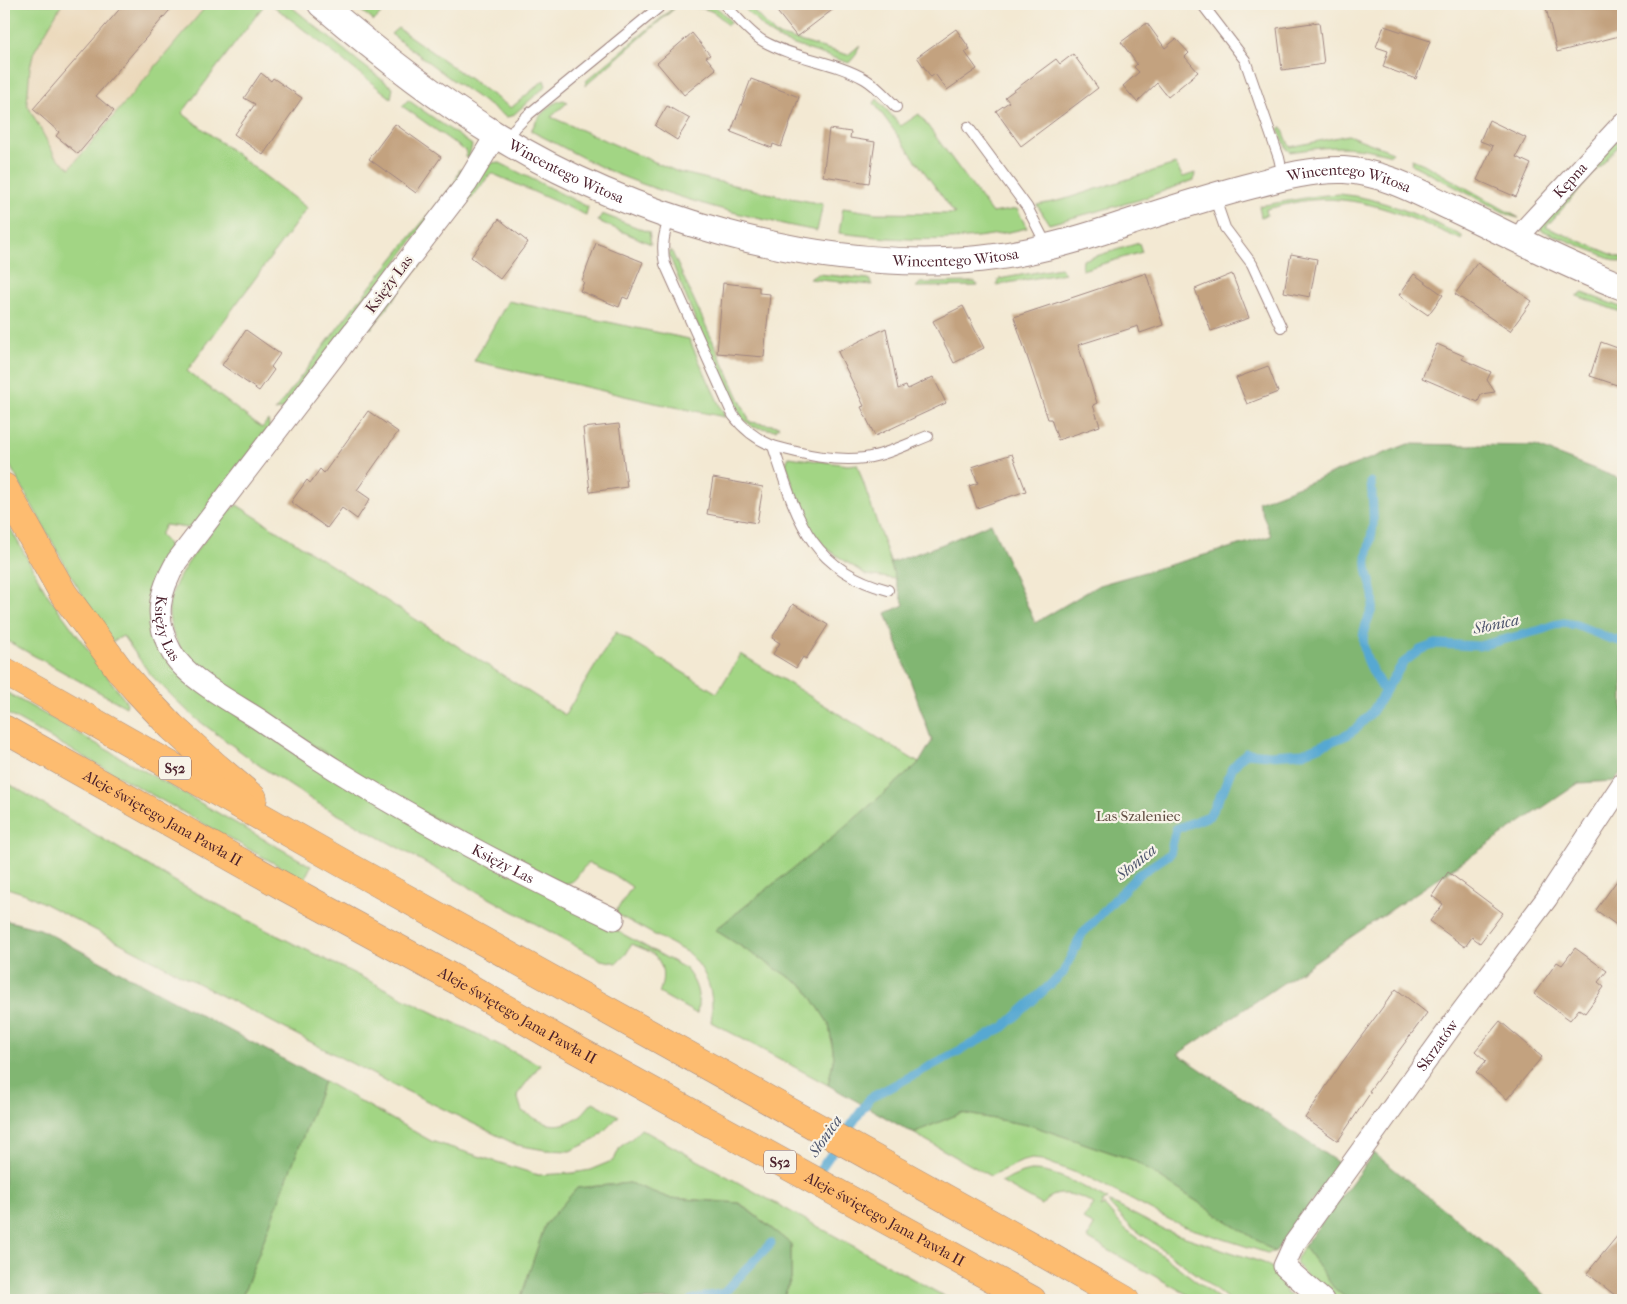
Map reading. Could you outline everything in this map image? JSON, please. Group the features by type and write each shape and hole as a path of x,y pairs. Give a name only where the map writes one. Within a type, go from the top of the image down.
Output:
{"highway":[{"path":"4,487 63,592 137,690 172,727 236,784 346,864"},
{"name":"S52","path":"4,671 590,1001 1032,1246 1125,1300"},
{"name":"Aleje świętego Jana Pawła II","path":"4,728 285,887 456,980 559,1040 1032,1300"}],"street":[{"name":"Wincentego Witosa","path":"321,4 386,58 414,78 502,138 560,171 611,194 670,217 741,237 800,250 876,259 924,262 1002,256 1066,242 1214,195 1283,177 1344,170 1374,175 1408,187 1548,255 1623,287"},
{"name":"Kępna","path":"1518,240 1527,227 1623,123"},
{"name":"Księży Las","path":"502,138 177,562 168,576 162,593 159,608 161,623 171,652 181,664 207,686 336,770 392,803 557,892 614,919"},
{"name":"Skrzatów","path":"1323,1300 1284,1266 1291,1250 1460,1014 1547,898 1623,783"}],"lane":[{"path":"502,138 528,114 664,4"},
{"path":"724,4 760,40 778,49 850,72 879,89 896,107"},
{"path":"1202,4 1246,60 1279,158 1283,177"},
{"path":"968,127 1027,207 1047,247"},
{"path":"1214,195 1225,228 1252,264 1281,327"},
{"path":"670,217 662,242 665,264 733,415 748,432 773,446 815,456 850,459 867,458 928,436"},
{"path":"773,446 796,513 814,544 827,557 857,579 869,585 888,590"}],"shaded area":[{"path":"62,4 208,4 70,168 55,156 27,104 30,67 34,52"}],"green space":[{"path":"4,4 62,4 34,52 30,67 27,104 55,156 70,168 208,4 265,4 182,113 307,208 187,371 262,428 268,420 270,430 197,525 188,528 165,525 160,535 170,549 152,589 150,615 162,652 608,926 685,968 697,990 697,1014 659,993 663,978 662,968 658,959 652,953 632,944 617,963 601,960 312,800 263,768 195,718 150,674 123,636 112,642 74,581 4,455"},
{"path":"271,4 288,4 393,88 391,98"},
{"path":"353,4 367,4 381,14 374,21"},
{"path":"678,4 711,4 731,22 727,25 716,14 704,9 676,7 585,86 586,81"},
{"path":"740,4 747,4 775,34 848,55 860,45 849,63 782,41 769,33"},
{"path":"398,28 511,108 544,80 546,86 512,116 506,117 391,34"},
{"path":"877,99 901,126 919,114 992,213 1017,209 1027,228 980,237 933,240 839,233 843,208 876,213 955,214 874,103"},
{"path":"408,100 472,145 469,157 465,157 467,152 402,106"},
{"path":"563,100 568,102 551,117 678,172 823,204 817,231 741,214 665,192 616,174 531,131 536,121 544,112 553,104"},
{"path":"1282,128 1290,147 1348,135 1393,152 1391,155 1377,151 1341,147 1290,152 1278,129"},
{"path":"1623,134 1623,141 1546,227 1623,259 1622,263 1541,230 1541,223"},
{"path":"1412,159 1519,218 1511,216 1411,164"},
{"path":"498,162 588,207 586,215 491,173 448,229 447,225 487,167 492,163"},
{"path":"1175,164 1183,177 1195,173 1194,180 1139,200 1049,224 1037,205 1062,200"},
{"path":"460,169 465,171 286,408 275,411 352,309 455,182"},
{"path":"1339,194 1355,196 1402,209 1462,236 1462,240 1389,210 1352,201 1332,199 1301,201 1266,209 1267,215 1261,217 1259,206"},
{"path":"602,214 649,232 651,244 598,221"},
{"path":"1139,243 1142,252 1082,270 1083,260"},
{"path":"671,250 750,422 779,426 776,430 753,427 742,418 700,331 669,255"},
{"path":"426,251 431,251 371,329 369,325"},
{"path":"1060,268 1065,273 996,285 999,279"},
{"path":"818,274 869,279 872,285 809,279"},
{"path":"975,282 978,286 916,287 920,283"},
{"path":"1583,293 1623,308 1623,313 1577,296"},
{"path":"508,301 689,339 725,417 655,403 474,361"},
{"name":"Las Szaleniec","path":"1408,444 1535,446 1623,480 1623,770 1614,781 1579,783 1178,1054 1340,1164 1275,1252 1133,1160 1033,1126 961,1113 913,1133 828,1085 834,1057 829,1024 805,987 715,930 837,834 919,763 932,741 886,613 904,605 890,563 943,544 991,523 1035,623 1099,585 1271,536 1258,502"},
{"path":"789,457 848,465 857,464 896,579 866,575 827,549 812,531 800,508 786,463"},
{"path":"237,505 565,715 616,632 717,693 741,654 919,763 837,834 715,930 805,987 829,1024 834,1057 828,1085 711,1022 711,993 701,968 688,953 618,915 616,911 632,887 613,874 589,863 574,880 566,884 559,884 393,796 217,683 190,661 174,634 169,614 170,601 179,578 194,554 227,512"},
{"path":"4,517 47,594 127,703 126,707 4,639"},
{"path":"4,691 311,866 304,880 4,712"},
{"path":"4,781 183,886 268,931 540,1065 517,1095 522,1111 535,1119 554,1125 567,1123 580,1116 593,1102 619,1116 596,1139 570,1151 545,1150 517,1145 378,1077 26,894 4,887"},
{"path":"4,920 40,929 324,1081 241,1300 4,1300"},
{"path":"324,1081 431,1141 538,1175 590,1170 614,1160 620,1147 641,1129 951,1300 782,1300 791,1279 791,1244 740,1203 669,1198 630,1183 577,1188 545,1225 520,1300 241,1300"},
{"path":"961,1113 1033,1126 1133,1160 1275,1252 1267,1253 1183,1226 1092,1179 1042,1160 1032,1159 1023,1161 990,1176 913,1133"},
{"path":"1374,1153 1503,1257 1551,1300 1348,1300 1334,1288 1304,1246"},
{"path":"1030,1171 1050,1173 1080,1185 1108,1200 1103,1202 1100,1207 1104,1205 1124,1228 1221,1300 1197,1300 1087,1238 1094,1226 1083,1219 1094,1204 1088,1200 1074,1195 1060,1194 1047,1199 1042,1205 1001,1182"},
{"path":"630,1183 669,1198 739,1203 791,1244 791,1279 782,1300 520,1300 545,1225 577,1188"},
{"path":"1110,1202 1164,1230 1264,1263 1274,1269 1286,1288 1286,1293 1298,1300 1229,1300 1130,1226 1109,1204"},
{"path":"1304,1246 1334,1288 1348,1300 1335,1300 1299,1268 1297,1259"}],"building":[{"path":"124,4 175,4 96,96 114,111 78,154 56,136 59,132 33,109"},
{"path":"771,4 840,4 797,37"},
{"path":"1545,4 1623,4 1623,35 1557,52"},
{"path":"1319,22 1324,64 1282,70 1277,28"},
{"path":"1147,23 1165,48 1176,39 1189,53 1185,57 1198,72 1168,97 1157,83 1137,102 1123,86 1139,72 1134,67 1137,64 1121,42"},
{"path":"1384,26 1430,41 1416,79 1383,67 1388,51 1376,47"},
{"path":"956,29 970,49 965,52 977,69 947,90 935,74 931,77 917,57"},
{"path":"692,33 710,55 706,57 716,69 684,95 657,63"},
{"path":"1073,54 1098,88 1021,146 996,111 1009,102 1005,97 1056,59 1060,64"},
{"path":"261,73 271,81 273,78 302,98 263,155 234,134 255,104 244,98"},
{"path":"751,79 799,97 781,147 773,144 772,148 731,132"},
{"path":"667,106 690,119 677,140 655,126"},
{"path":"1489,120 1526,138 1516,157 1531,164 1516,197 1477,180 1493,146 1480,141"},
{"path":"395,124 441,157 416,193 369,159"},
{"path":"829,129 851,132 850,138 875,142 869,183 823,176"},
{"path":"499,219 528,242 500,279 471,257"},
{"path":"596,243 643,262 628,299 623,297 619,307 580,291"},
{"path":"1291,254 1317,259 1310,297 1284,292"},
{"path":"1477,263 1532,301 1510,331 1455,294"},
{"path":"1146,273 1163,325 1140,333 1138,326 1078,345 1097,403 1093,405 1100,426 1058,440 1051,419 1048,419 1014,317"},
{"path":"1232,274 1249,318 1211,331 1195,289"},
{"path":"1414,274 1443,295 1428,315 1399,295"},
{"path":"723,283 759,287 759,293 770,294 764,357 717,353"},
{"path":"963,306 984,348 954,363 933,321"},
{"path":"886,328 898,389 906,386 908,389 933,377 946,403 875,436 861,407 864,406 838,352"},
{"path":"246,330 280,354 271,367 274,370 259,391 222,365"},
{"path":"1601,342 1623,350 1623,387 1590,376"},
{"path":"1437,344 1464,356 1462,359 1491,372 1487,380 1495,392 1481,394 1478,402 1422,378"},
{"path":"1268,366 1278,392 1247,404 1236,378"},
{"path":"368,411 398,432 357,490 370,499 357,519 342,508 327,528 291,502 307,480 310,483 320,469 324,473"},
{"path":"619,424 627,487 590,492 583,428"},
{"path":"1012,454 1026,491 977,508 969,486 978,483 972,467"},
{"path":"713,478 763,487 757,523 707,514"},
{"path":"793,604 828,625 806,659 803,657 796,668 773,654 780,643 772,638"},
{"path":"1448,872 1503,913 1480,943 1472,937 1465,947 1430,921 1443,904 1432,896"},
{"path":"1623,872 1623,930 1596,910"},
{"path":"1575,948 1607,971 1598,982 1604,987 1585,1013 1579,1009 1570,1020 1534,994 1557,962 1562,965"},
{"path":"1396,989 1427,1013 1369,1091 1371,1092 1338,1141 1305,1118 1341,1064"},
{"path":"1500,1021 1542,1057 1507,1099 1476,1072 1486,1061 1475,1051"},
{"path":"1623,1229 1623,1300 1621,1300 1587,1273"}],"waterway":[{"path":"1371,482 1373,525 1367,565 1374,599 1363,639 1366,656 1385,692"},
{"name":"Słonica","path":"815,1177 870,1098 1004,1027 1063,973 1082,934 1138,875 1170,854 1176,829 1209,816 1223,791 1232,768 1246,753 1270,755 1303,753 1347,735 1357,728 1372,712 1403,663 1420,650 1436,644 1479,646 1564,623 1576,625 1623,642"},
{"name":"Słonica","path":"691,1300 724,1293 771,1243"}]}
